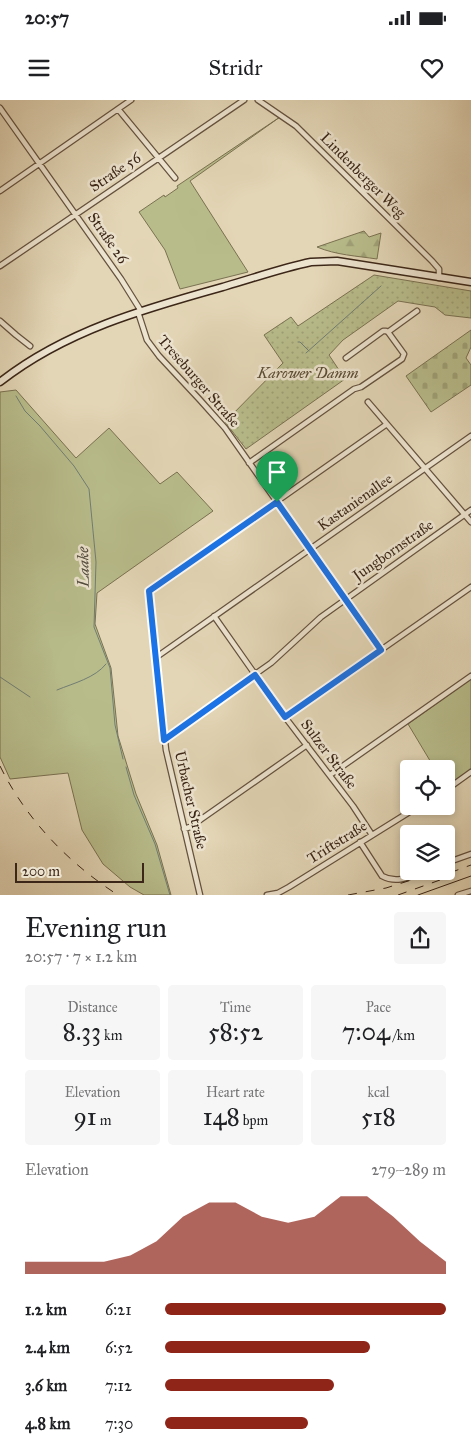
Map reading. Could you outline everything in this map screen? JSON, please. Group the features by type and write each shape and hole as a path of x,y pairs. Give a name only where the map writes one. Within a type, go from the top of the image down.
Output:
{"main road":[{"path":"3,380 17,369 61,343 96,327 139,312 311,262 336,261 471,282"}],"street":[{"path":"0,191 131,100"},
{"name":"Straße 56","path":"0,266 244,100"},
{"name":"Lindenberger Weg","path":"258,100 303,133 432,261 439,269 439,278"},
{"name":"Straße 26","path":"0,108 121,279 139,312"},
{"path":"118,109 175,178"},
{"path":"388,332 418,311"},
{"name":"Treseburger Straße","path":"139,312 147,340 159,356 220,422 381,650"},
{"path":"0,321 30,346"},
{"path":"249,463 354,389 361,387 402,359 404,354 386,330 346,358"},
{"path":"368,402 471,522"},
{"path":"277,502 388,424"},
{"name":"Kastanienallee","path":"155,656 158,656 471,436"},
{"name":"Urbacher Straße","path":"200,895 164,740 149,591 277,502"},
{"name":"Jungbornstraße","path":"164,740 271,663 321,617 345,599 471,510"},
{"path":"285,717 471,588"},
{"name":"Sulzer Straße","path":"214,616 285,717 353,806 372,835"},
{"path":"330,775 471,676"},
{"path":"184,829 190,827 307,745"},
{"path":"455,784 471,772"},
{"name":"Triftstraße","path":"267,895 278,893 289,887 404,815"},
{"path":"360,842 382,876 395,881 400,880"},
{"path":"455,860 471,854"},
{"path":"458,895 470,892"}],"green space":[{"path":"280,117 190,181 248,272 180,289 165,250 139,212 164,195 165,197 178,188 177,186"},
{"path":"364,231 369,237 381,233 377,259 339,254 317,247"},
{"name":"Karower Damm","path":"374,275 471,291 471,318 445,315 435,307 398,301 343,340 329,355 345,379 246,449 225,422 283,363 264,335 291,317 298,326"},
{"path":"471,330 471,347 466,358 471,365 471,385 431,412 406,376"},
{"path":"16,390 76,458 109,428 160,484 177,472 213,511 97,593 95,624 111,668 118,736 136,794 157,845 171,895 144,895 130,887 103,864 82,830 68,773 10,779 0,757 0,392"},
{"path":"471,679 471,769 455,781 455,760 430,760 408,724"}],"waterway":[{"path":"306,353 381,286"},
{"path":"298,342 309,351"},
{"name":"Laake","path":"16,396 25,411 74,466 89,489 96,562 94,627 110,668 115,725 123,759"},
{"path":"57,690 90,677 106,664"},
{"path":"0,677 30,697"},
{"name":"Laake","path":"126,767 134,795 155,844 170,895"}],"tram line":[{"path":"418,895 471,876"}],"railway":[{"path":"0,766 22,804 50,838 82,869 118,895"},
{"path":"455,871 471,865"},
{"path":"348,895 386,888 411,880"},
{"path":"398,895 440,880"}],"route":[{"path":"277,502 381,650 285,717 255,675 164,740 149,591 277,502"}]}
